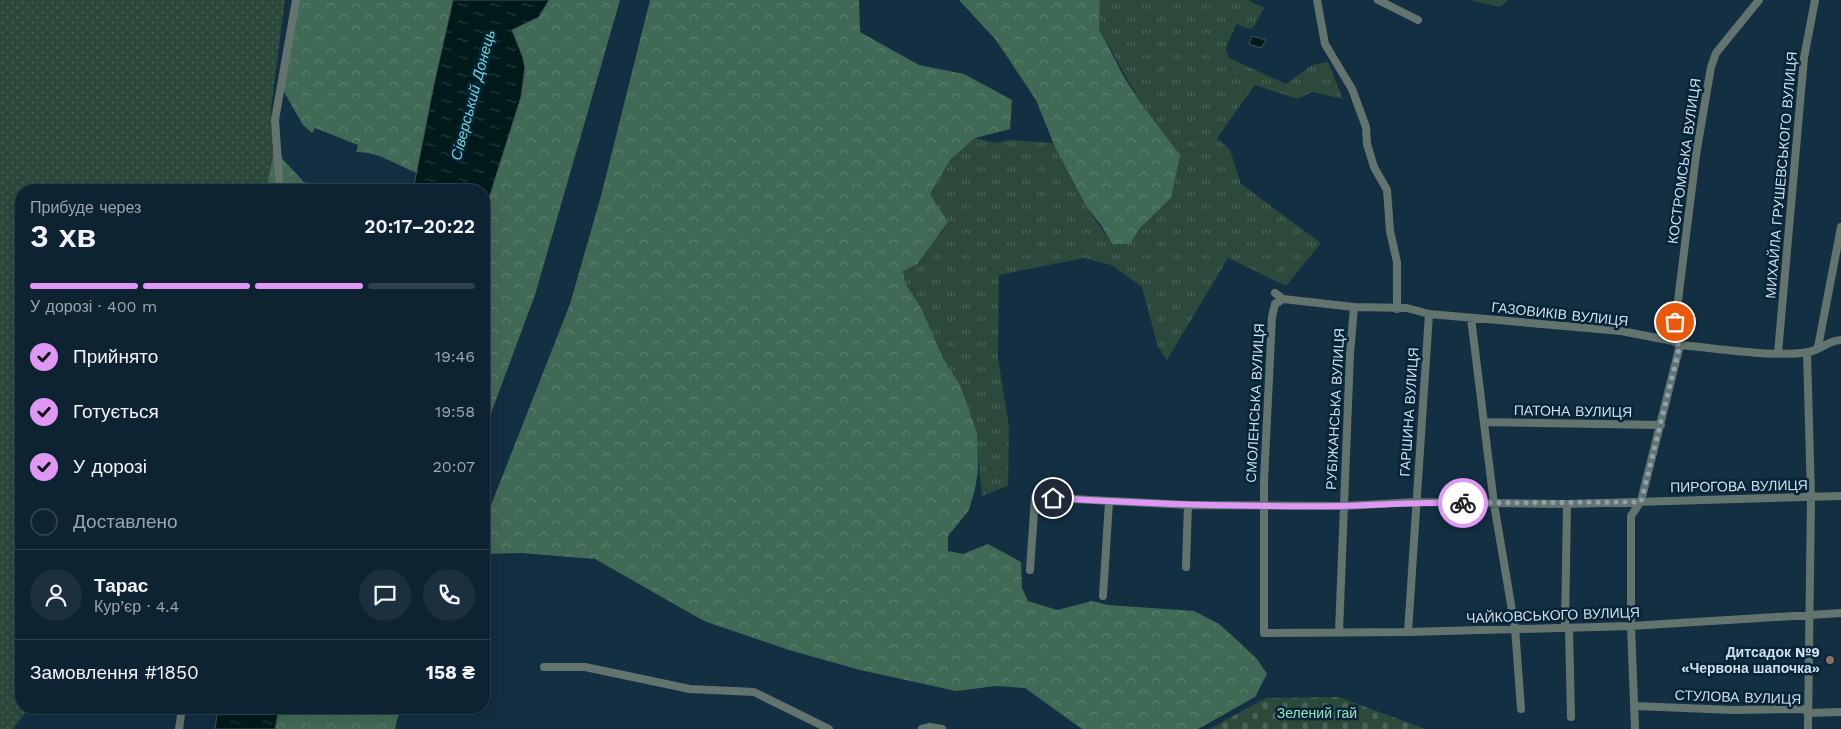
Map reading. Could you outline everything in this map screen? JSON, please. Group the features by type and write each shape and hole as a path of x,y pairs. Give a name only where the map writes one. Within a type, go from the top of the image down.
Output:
{"street":[{"path":"279,184 274,120 296,0"},
{"path":"1317,0 1325,44 1352,89 1366,127 1367,144 1374,167 1387,190 1390,231 1396,262 1397,309"},
{"path":"1378,0 1418,20"},
{"name":"КОСТРОМСЬКА ВУЛИЦЯ","path":"1635,729 1631,626 1631,516 1641,502 1661,425 1676,343 1696,155 1710,67 1716,53 1759,0"},
{"name":"МИХАЙЛА ГРУШЕВСЬКОГО ВУЛИЦЯ","path":"1778,353 1804,58 1815,0"},
{"path":"1818,347 1841,227"},
{"path":"1275,293 1283,299"},
{"name":"ГАЗОВИКІВ ВУЛИЦЯ","path":"1283,299 1354,307 1407,308 1429,314 1621,331 1676,343 1778,353 1808,352 1832,341 1841,340"},
{"name":"СМОЛЕНСЬКА ВУЛИЦЯ","path":"1264,632 1263,505 1272,317 1275,304 1283,299"},
{"name":"РУБІЖАНСЬКА ВУЛИЦЯ","path":"1339,632 1343,506 1354,307"},
{"name":"ГАРШИНА ВУЛИЦЯ","path":"1408,632 1415,502 1429,314"},
{"path":"1471,318 1494,504 1515,628 1521,709"},
{"path":"1808,352 1811,497 1808,729"},
{"name":"ПАТОНА ВУЛИЦЯ","path":"1484,422 1661,425"},
{"name":"ПИРОГОВА ВУЛИЦЯ","path":"1030,570 1035,497 1188,505 1343,506 1415,502 1567,504 1841,496"},
{"path":"1103,596 1109,502"},
{"path":"1567,504 1565,628 1568,630 1570,717"},
{"path":"1186,567 1188,505"},
{"name":"ЧАЙКОВСЬКОГО ВУЛИЦЯ","path":"1264,632 1408,632 1631,626 1841,613"},
{"path":"544,667 585,668 690,688 754,692 829,729"},
{"name":"СТУЛОВА ВУЛИЦЯ","path":"1635,706 1733,710 1803,709 1809,712 1841,712"},
{"path":"179,729 181,714"},
{"path":"922,729 930,727 942,729"}],"green space":[{"path":"0,0 285,0 271,108 274,150 267,184 15,184 15,714 24,714 13,729 0,729"},
{"path":"293,0 453,0 417,173 379,156 356,152 358,145 315,128 312,133 303,125 284,92"},
{"path":"549,0 620,0 535,295 490,416 490,190 523,58 512,30 539,17"},
{"path":"650,0 859,0 860,32 919,65 964,74 1012,100 1010,129 975,138 950,160 930,194 948,222 917,264 903,271 905,283 921,308 943,358 960,385 977,433 978,470 975,489 969,510 948,536 948,551 963,554 988,544 1021,562 1022,588 1028,601 1057,610 1092,601 1108,605 1194,611 1219,624 1257,659 1267,674 1255,697 1198,729 1082,729 1025,688 996,686 956,691 860,670 789,650 704,621 595,559 521,553 490,554 490,508 570,304 601,196"},
{"path":"959,0 1098,0 1100,2 1099,29 1124,77 1142,105 1180,155 1171,198 1140,228 1130,244 1112,244 1101,225 1086,206 1055,147 1036,100 996,40"},
{"path":"1098,0 1248,0 1264,8 1255,25 1250,29 1236,24 1226,48 1229,58 1286,84 1312,65 1328,62 1343,99 1312,92 1298,99 1255,85 1217,138 1230,150 1241,184 1321,243 1286,286 1228,258 1167,360 1158,347 1142,287 1111,265 1084,258 999,275 998,358 1009,427 1008,486 982,496 977,446 960,385 943,358 922,313 905,283 903,271 942,232 948,222 930,194 950,160 975,138 995,143 1009,140 1053,143 1086,206 1112,244 1130,243 1140,228 1171,198 1142,105 1099,29 1100,2"},
{"path":"1470,0 1508,0 1500,7"},
{"path":"274,150 304,182 313,184 267,184"},
{"name":"Зелений гай","path":"1339,697 1425,729 1209,729 1266,698"},
{"path":"278,714 399,714 395,729 275,729"}],"water":[{"name":"Сіверський Донець","path":"453,0 549,0 539,17 512,30 525,68 521,97 490,195 490,184 414,184"},
{"path":"1252,36 1266,40 1261,48 1249,44"},
{"path":"217,714 278,714 275,729 215,729"}],"way so far":[{"path":"1463,503 1567,504 1641,502 1680,345 1673,340 1675,322"}],"place":[{"name":"Дитсадок №9 «Червона шапочка»","path":"1830,660"}],"route":[{"path":"1053,498 1188,505 1343,506 1415,502 1463,503"}]}
